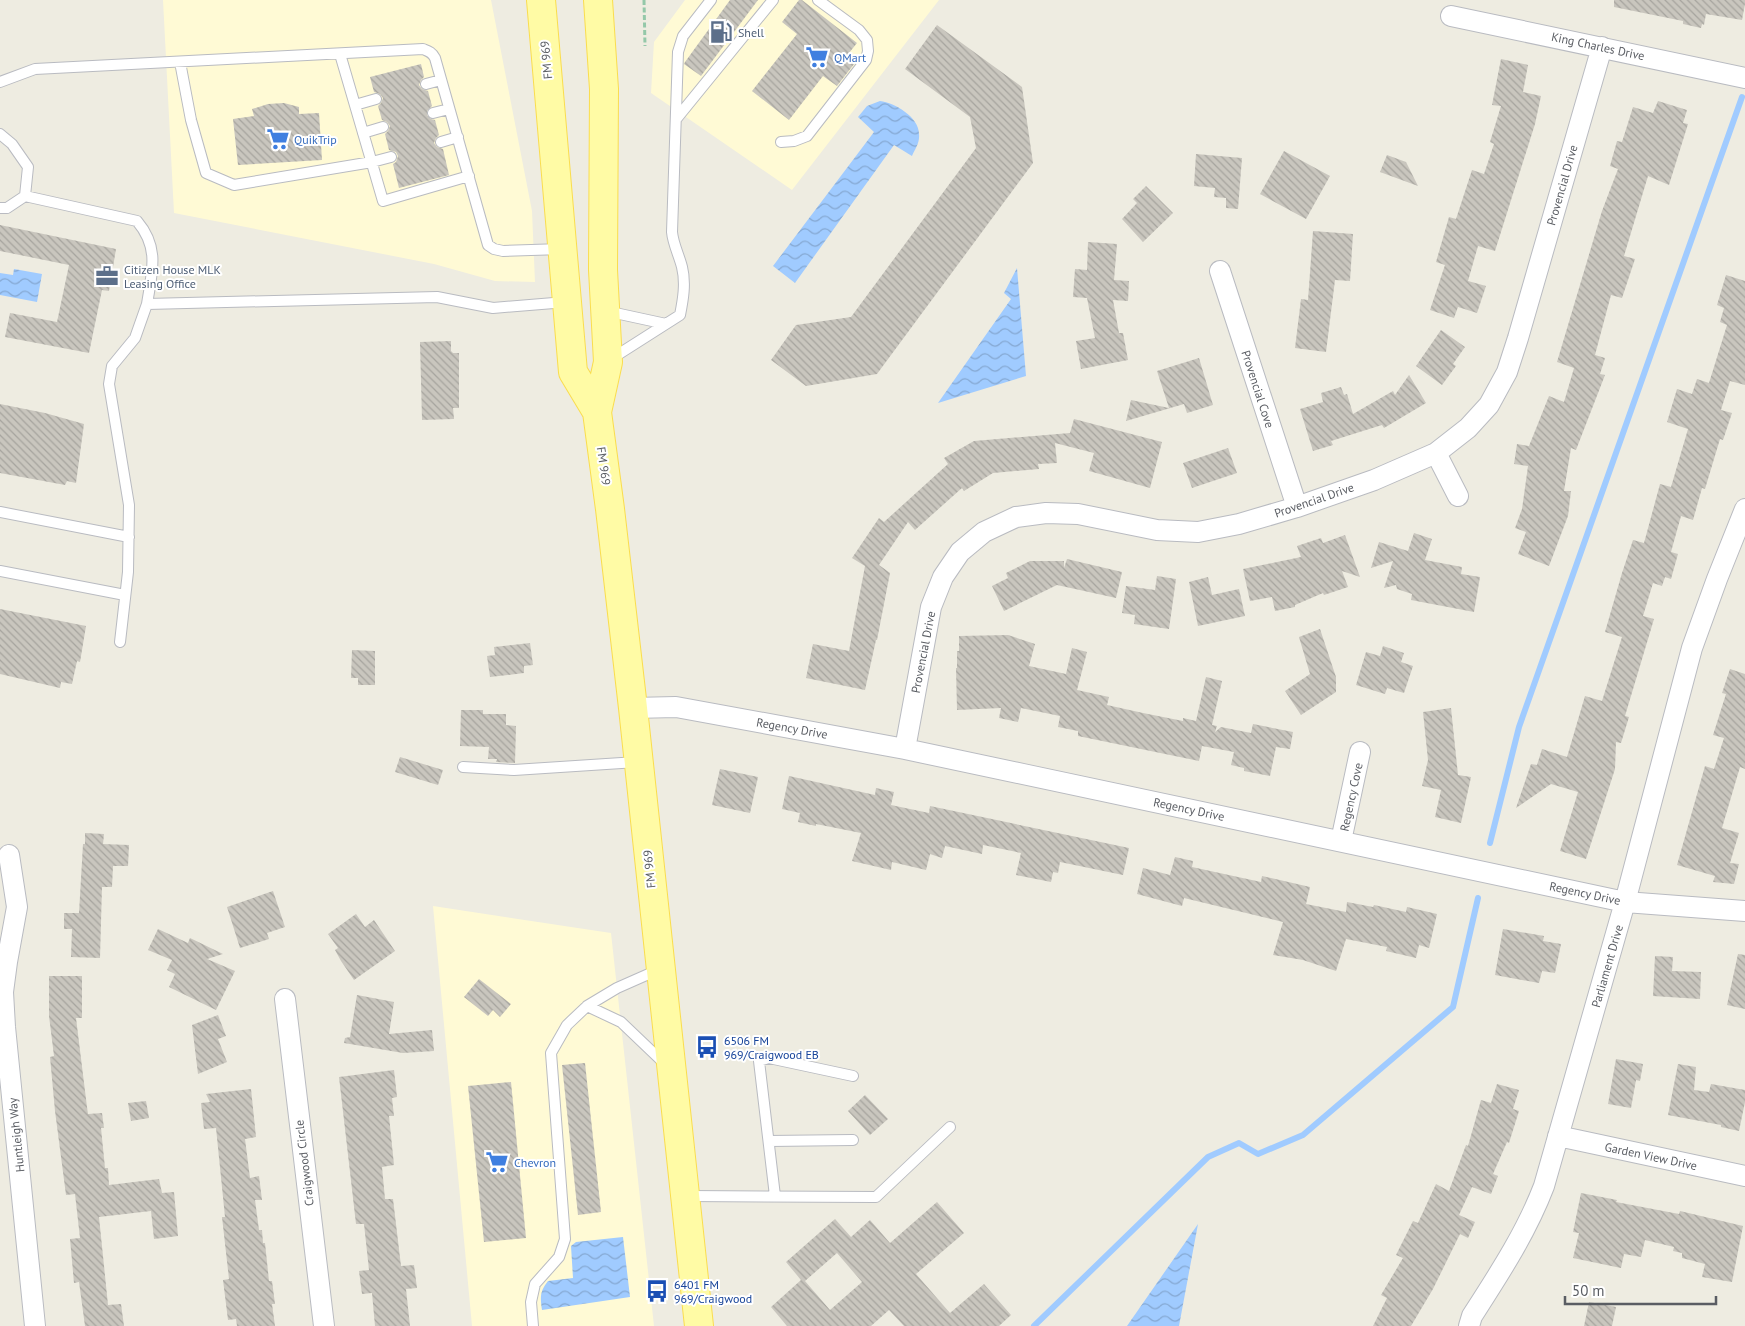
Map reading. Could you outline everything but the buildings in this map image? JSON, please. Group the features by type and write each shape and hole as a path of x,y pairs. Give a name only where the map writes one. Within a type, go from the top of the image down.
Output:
{"main road":[{"name":"FM 969","path":"541,0 573,372 596,412 610,509 699,1326"},
{"name":"FM 969","path":"596,412 608,362 603,270 604,89 598,0"},
{"path":"563,249 576,255 582,266 586,298 593,307 605,311"}],"street":[{"name":"King Charles Drive","path":"1451,16 1745,78"},
{"name":"Provencial Drive","path":"905,749 931,607 943,577 960,552 984,532 1016,517 1046,513 1078,514 1157,530 1198,532 1239,524 1297,507 1374,480 1436,453 1468,428 1489,405 1507,372 1602,47"},
{"name":"Provencial Cove","path":"1220,271 1297,507"},
{"path":"1436,453 1458,496"},
{"name":"Parliament Drive","path":"1469,1326 1472,1316 1515,1249 1532,1216 1544,1186 1625,902 1692,648 1745,509"},
{"name":"Regency Drive","path":"633,708 676,707 905,749 1625,902 1717,907 1745,911"},
{"name":"Regency Cove","path":"1341,841 1360,752"},
{"name":"Huntleigh Way","path":"9,855 17,907 3,992 4,1018 35,1326"},
{"name":"Craigwood Circle","path":"285,999 324,1326"},
{"name":"Garden View Drive","path":"1558,1136 1745,1176"}],"lane":[{"path":"608,362 680,316 684,296 682,268 672,232 678,52 683,36 711,0"},
{"path":"677,118 773,0"},
{"path":"781,142 794,141 807,136 866,60 867,40 859,30 818,0"},
{"path":"0,82 35,69 423,49 432,53 441,80 488,245 503,251 563,249"},
{"path":"340,54 383,201 469,176"},
{"path":"180,62 191,120 206,173 234,185 372,162 391,157"},
{"path":"426,84 441,80"},
{"path":"355,105 376,99"},
{"path":"433,113 449,108"},
{"path":"363,133 384,128"},
{"path":"0,134 12,144 28,167 25,196"},
{"path":"441,142 458,137"},
{"path":"0,208 7,208 25,196 137,220 146,232 154,264 147,304 135,338 112,366 109,384 129,505 128,572 120,642"},
{"path":"147,304 437,297 494,308 567,302"},
{"path":"605,311 666,324"},
{"path":"0,512 129,537"},
{"path":"0,571 125,595"},
{"path":"463,767 514,770 638,762"},
{"path":"533,1326 531,1302 535,1284 559,1258 565,1239 550,1052 567,1025 587,1006 617,988 660,969"},
{"path":"587,1006 621,1022 670,1069"},
{"path":"775,1196 759,1061 769,1058 853,1076"},
{"path":"684,1196 876,1196 950,1127"},
{"path":"769,1141 854,1140"}],"path":[{"path":"644,0 645,46"}],"shaded area":[{"path":"163,0 491,0 532,211 535,282 495,281 434,264 174,213"},
{"path":"685,0 939,0 792,190 651,93 654,42"},
{"path":"433,906 611,933 654,1326 472,1326"}],"water":[{"path":"880,101 899,108 915,122 919,137 916,148 912,156 894,145 795,283 773,266 874,132 858,117 867,106"},
{"path":"1017,268 1026,376 938,403 1011,299 1004,293"},
{"path":"14,269 42,274 37,302 0,295 0,273 13,275"},
{"path":"1198,1224 1179,1326 1127,1326"},
{"path":"623,1237 630,1297 542,1310 541,1294 548,1281 573,1278 571,1246 576,1242"}],"waterway":[{"path":"1490,843 1519,727 1742,97"},
{"path":"1034,1326 1208,1157 1239,1143 1258,1154 1303,1135 1453,1007 1478,898"}],"place":[{"name":"Shell","path":"721,32"},
{"name":"QMart","path":"817,57"},
{"name":"QuikTrip","path":"278,139"},
{"name":"Citizen House MLK Leasing Office","path":"107,276"},
{"name":"6506 FM 969/Craigwood EB","path":"707,1047"},
{"name":"Chevron","path":"497,1162"},
{"name":"6401 FM 969/Craigwood","path":"657,1291"}]}
